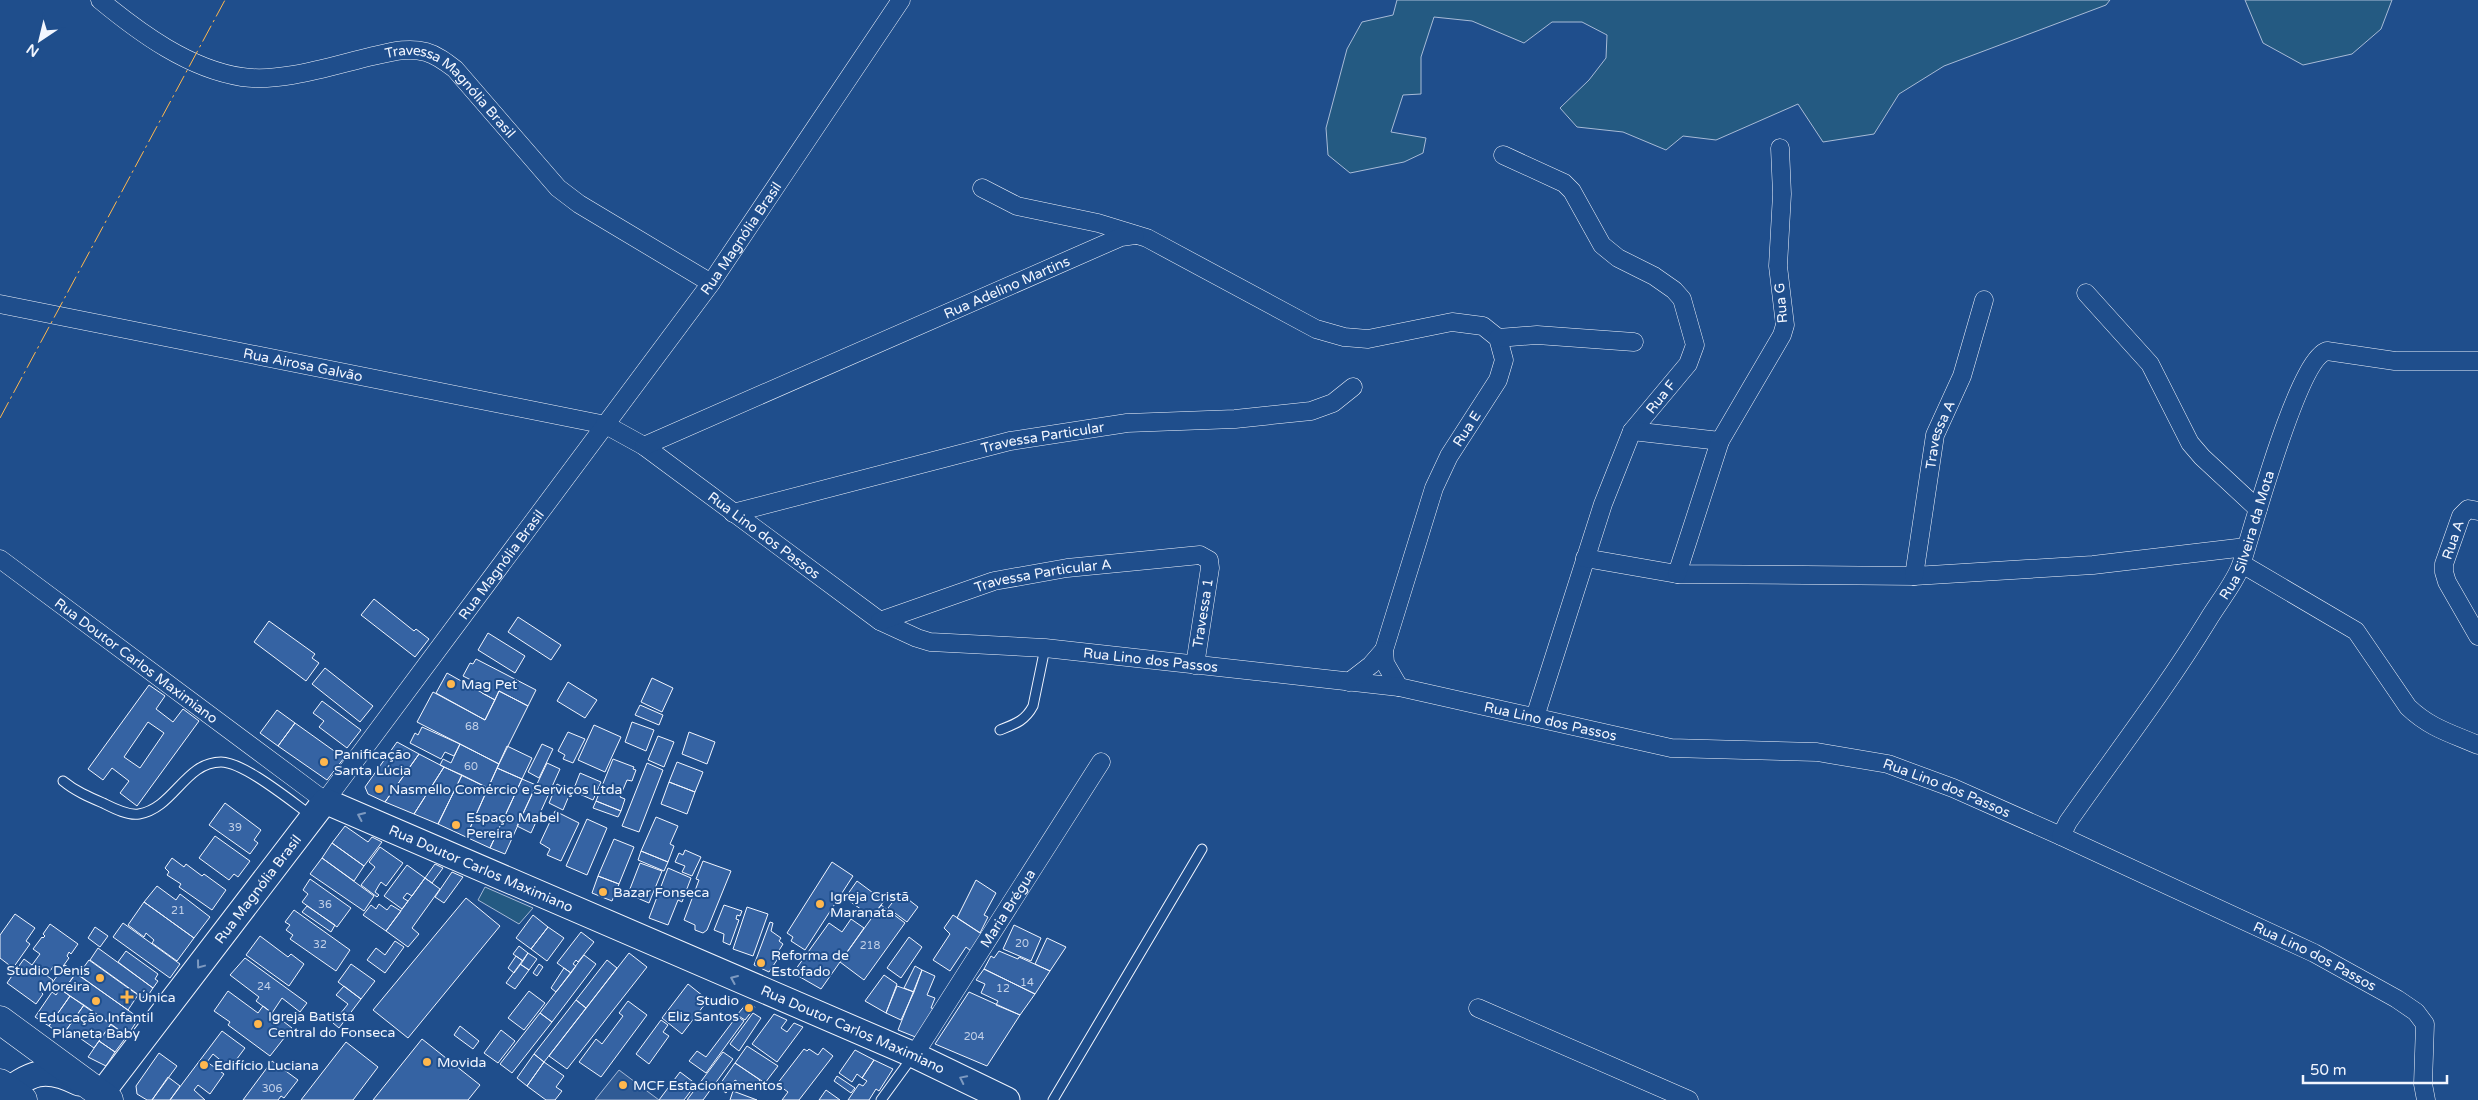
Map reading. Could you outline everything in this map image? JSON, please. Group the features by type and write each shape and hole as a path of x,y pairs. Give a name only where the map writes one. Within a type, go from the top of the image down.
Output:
{"highway":[{"path":"0,1020 104,1098"}],"main road":[{"name":"Rua Doutor Carlos Maximiano","path":"318,808 914,1055 1007,1100"},
{"name":"Rua Magnólia Brasil","path":"104,1098 318,808"},
{"path":"8,1092 39,1073 50,1072 62,1075 104,1098"}],"street":[{"name":"Travessa Magnólia Brasil","path":"100,0 155,42 203,66 242,77 279,77 404,49 426,52 441,58 455,69 558,188 579,204 711,283"},
{"name":"Rua Magnólia Brasil","path":"318,808 711,283 901,0"},
{"name":"Rua G","path":"1677,574 1720,441 1782,334 1785,325 1778,266 1782,194 1780,148"},
{"name":"Rua F","path":"1503,156 1564,183 1572,191 1602,245 1618,258 1654,276 1674,290 1682,299 1695,346 1688,364 1632,432 1603,504 1535,717"},
{"path":"982,188 1017,206 1098,223 1147,238 1316,329 1344,338 1368,338 1452,322 1484,326 1498,338 1537,335 1634,342"},
{"name":"Rua Adelino Martins","path":"644,446 1121,237 1135,235"},
{"path":"2086,293 2150,364 2190,443 2202,457 2258,509"},
{"name":"Travessa A","path":"1914,576 1935,435 1938,424 1962,376 1984,300"},
{"name":"Rua Airosa Galvão","path":"0,304 606,425"},
{"name":"Rua E","path":"1349,682 1371,665 1384,650 1434,488 1449,456 1498,380 1504,360 1498,338"},
{"name":"Rua Silveira da Mota","path":"2061,836 2068,822 2190,649 2244,555 2292,407 2318,356 2327,350 2395,361 2478,361"},
{"name":"Travessa Particular","path":"733,513 1010,441 1126,423 1235,418 1311,411 1332,403 1353,387"},
{"name":"Rua Lino dos Passos","path":"606,425 644,446 880,621 930,642 1045,648 1399,687 1671,748 1817,752 1888,764 1953,788 2314,953 2416,1012 2426,1024 2423,1084 2426,1100"},
{"path":"1632,432 1720,441"},
{"name":"Rua A","path":"2478,511 2468,509 2461,516 2444,564 2447,582 2478,636"},
{"name":"Travessa Particular A","path":"880,621 994,581 1067,568 1200,555 1209,560"},
{"path":"1585,558 1677,574 1914,576 2244,555 2356,631 2408,707 2418,717 2427,724 2478,744"},
{"name":"Rua Doutor Carlos Maximiano","path":"0,558 318,808"},
{"name":"Travessa 1","path":"1195,665 1210,568 1209,560"},
{"path":"1384,650 1385,663 1399,687"},
{"name":"Maria Brégua","path":"914,1055 1101,762"},
{"path":"1478,1008 1689,1100"}],"lane":[{"path":"1000,730 1024,720 1029,713 1045,648"},
{"path":"63,781 73,790 116,809 139,814 162,804 203,765 222,762 242,768 318,808"},
{"path":"1053,1100 1202,849"},
{"path":"881,1100 914,1055"}],"shaded area":[{"path":"1397,0 2110,0 2106,5 1944,66 1899,94 1874,134 1823,142 1798,104 1716,140 1683,136 1666,150 1623,132 1577,127 1560,108 1589,80 1606,58 1607,35 1582,22 1552,22 1524,43 1472,21 1434,17 1421,57 1421,94 1403,95 1391,132 1426,138 1423,153 1404,162 1350,173 1328,155 1326,128 1347,49 1362,22 1393,15"},
{"path":"2245,0 2392,0 2381,29 2352,54 2303,65 2263,43"},
{"path":"485,887 533,908 519,924 478,900"},
{"name":"MCF Estacionamentos","path":"619,1070 659,1100 595,1100"}],"building":[{"path":"374,599 414,631 416,629 429,639 415,657 361,615"},
{"path":"518,617 561,645 551,660 508,632"},
{"path":"269,621 315,654 312,658 319,663 306,681 254,642"},
{"path":"488,633 525,656 515,673 478,650"},
{"path":"476,659 536,690 528,706 499,691 495,700 482,693 485,687 463,676 470,663 473,664"},
{"path":"325,668 373,706 360,722 312,684"},
{"path":"447,673 495,700 485,720 436,693"},
{"path":"652,678 673,688 662,712 641,702"},
{"path":"568,682 597,700 585,718 557,701"},
{"path":"149,685 165,696 156,709 173,722 183,709 199,721 137,806 120,793 129,781 112,768 103,780 88,769","holes":["148,722 164,733 140,768 124,757"]},
{"path":"499,691 528,706 499,764 417,722 433,692 485,720"},
{"path":"322,701 361,730 347,748 319,727 324,721 313,713"},
{"path":"640,705 663,715 659,725 635,715"},
{"path":"277,710 295,723 278,746 260,733"},
{"path":"632,722 654,730 646,751 625,742"},
{"path":"295,723 344,758 327,780 278,746"},
{"path":"594,725 621,737 605,772 578,760"},
{"path":"422,727 460,744 454,756 445,752 441,759 410,743 415,733 418,735"},
{"path":"568,732 585,739 573,763 563,759 565,755 558,751"},
{"path":"689,732 715,742 707,764 682,754"},
{"path":"658,736 674,742 664,767 648,760"},
{"path":"397,742 419,754 385,802 368,794 365,787"},
{"path":"460,744 499,764 488,788 440,765 443,759 451,763"},
{"path":"542,744 553,749 539,778 528,772"},
{"path":"507,746 532,758 522,779 497,768"},
{"path":"419,754 444,767 414,814 385,802"},
{"path":"613,759 634,767 633,769 636,770 632,781 627,780 620,797 625,799 621,811 596,801"},
{"path":"677,762 703,772 695,792 669,782"},
{"path":"547,763 560,769 531,833 517,826"},
{"path":"647,763 663,770 639,832 622,826"},
{"path":"444,767 462,775 438,824 414,814"},
{"path":"497,768 522,779 490,848 466,837"},
{"path":"580,773 601,782 593,800 573,791"},
{"path":"462,775 488,788 466,837 438,824"},
{"path":"522,779 536,785 505,854 490,848"},
{"path":"669,782 695,792 687,814 661,804"},
{"path":"557,784 571,791 563,810 549,803"},
{"path":"596,801 621,811 618,817 593,808"},
{"path":"225,803 261,830 254,840 258,843 250,854 209,825"},
{"path":"555,811 579,823 561,861 547,855 550,849 540,843"},
{"path":"656,817 678,826 670,844 674,846 668,862 641,851"},
{"path":"587,819 607,828 587,875 566,866"},
{"path":"345,826 368,842 372,837 382,842 364,866 332,843"},
{"path":"215,836 250,861 238,877 234,874 229,880 199,858"},
{"path":"614,839 634,847 619,884 598,876"},
{"path":"332,843 364,866 354,881 322,858"},
{"path":"380,847 403,863 386,886 381,882 375,892 379,895 377,897 361,885 375,867 369,862"},
{"path":"685,850 701,857 692,876 682,872 685,866 675,862 679,853 683,855"},
{"path":"641,851 668,862 664,871 638,860"},
{"path":"172,858 184,867 186,864 202,876 204,874 226,890 212,910 179,887 181,884 167,875 169,872 165,868"},
{"path":"322,858 374,896 364,911 310,874"},
{"path":"703,861 731,871 707,930 703,933 695,930 695,925 684,920 699,880 696,879"},
{"name":"Igreja Cristã Maranata","path":"832,862 853,876 805,950 791,941 793,937 787,933"},
{"path":"640,863 662,871 649,903 628,894"},
{"path":"435,864 443,868 432,883 425,878"},
{"path":"407,865 425,878 412,896 407,893 403,898 408,901 402,909 384,896"},
{"path":"668,868 691,878 682,902 678,900 668,925 649,918"},
{"path":"452,872 463,877 444,903 435,897"},
{"path":"598,876 619,884 612,901 592,893"},
{"path":"425,878 440,889 412,928 419,934 408,947 386,931"},
{"path":"310,879 351,908 337,927 302,902 308,894 303,890"},
{"path":"976,880 996,893 984,915 988,917 980,933 957,918"},
{"path":"857,881 884,901 872,917 845,898"},
{"path":"157,886 176,900 180,894 210,917 194,938 144,902"},
{"path":"900,893 918,907 907,922 888,908"},
{"path":"466,898 500,926 408,1038 373,1010"},
{"path":"144,902 194,938 177,961 152,943 154,940 146,933 144,937 128,925"},
{"path":"379,904 387,910 391,905 401,911 386,931 363,915 371,905 376,909"},
{"path":"724,905 742,911 740,916 737,915 736,919 739,920 730,945 723,942 724,934 714,930"},
{"path":"881,905 905,923 864,980 840,962"},
{"path":"307,906 335,925 331,932 302,912"},
{"path":"747,907 768,914 753,956 733,949"},
{"path":"294,910 350,950 336,971 290,939 293,935 286,930 290,925 285,922"},
{"path":"15,914 35,928 26,941 30,944 13,968 0,958 0,935"},
{"path":"533,915 548,927 531,949 516,938"},
{"path":"953,915 982,934 971,951 966,947 950,971 933,960 950,934 944,928"},
{"path":"851,919 864,928 821,989 793,973 829,923 842,932"},
{"path":"770,922 773,923 771,931 781,938 779,941 783,944 778,952 781,954 769,972 754,965"},
{"path":"123,923 180,964 170,978 113,937"},
{"path":"50,924 78,944 71,954 69,952 67,956 69,958 61,969 54,965 47,976 53,980 45,991 43,989 41,992 43,994 36,1004 7,983 14,973 18,972 16,970 24,959 32,965 40,954 33,949 42,937 45,936 43,934"},
{"path":"1014,925 1041,938 1031,961 1003,949"},
{"path":"95,927 108,936 100,947 88,938"},
{"path":"548,927 564,938 547,961 531,949"},
{"path":"581,932 594,942 578,962 576,960 573,964 576,966 571,973 557,963"},
{"path":"260,936 288,957 291,954 304,964 289,986 246,955"},
{"path":"909,937 922,947 901,978 887,968"},
{"path":"1047,938 1066,947 1050,971 1035,964"},
{"path":"395,941 404,947 385,973 367,960 376,948 385,955"},
{"path":"519,946 528,953 523,961 513,954"},
{"path":"98,948 153,988 147,997 145,995 143,998 90,960"},
{"path":"126,951 158,974 155,979 158,981 153,988 118,962"},
{"path":"999,951 1018,959 1019,957 1050,971 1035,994 984,969 991,956 994,958"},
{"path":"528,953 537,959 529,970 520,964"},
{"path":"629,953 647,967 567,1069 549,1056"},
{"path":"584,955 596,964 552,1022 540,1013"},
{"path":"516,956 523,961 514,973 508,968"},
{"path":"245,958 307,1003 300,1012 282,998 272,1013 256,1001 259,997 230,975"},
{"path":"89,960 138,995 128,1010 78,975"},
{"path":"607,960 617,968 586,1008 576,1000"},
{"path":"351,964 375,981 361,999 338,982"},
{"path":"520,964 529,970 515,989 506,983"},
{"path":"539,964 543,967 537,976 533,973"},
{"path":"65,965 76,973 63,991 52,983"},
{"path":"915,966 922,970 914,992 904,988"},
{"path":"564,968 571,973 556,992 551,988"},
{"path":"984,969 1035,994 1020,1015 996,1005 998,1001 981,993 985,984 976,980"},
{"path":"922,970 935,976 927,995 935,998 931,1008 936,1009 918,1038 898,1030"},
{"name":"Educação Infantil Planeta Baby","path":"76,973 139,1018 127,1036 63,991"},
{"path":"884,975 897,984 886,1013 865,1001"},
{"path":"688,984 708,1000 682,1034 662,1018"},
{"path":"344,986 361,999 339,1028 333,1023 348,1004 336,995"},
{"path":"897,986 914,992 901,1020 886,1013"},
{"path":"60,989 70,996 49,1026 35,1017 52,992 56,995"},
{"name":"Igreja Batista Central do Fonseca","path":"228,991 258,1013 263,1006 292,1028 270,1056 228,1025 230,1022 214,1011"},
{"path":"529,991 545,1003 524,1030 508,1018"},
{"path":"969,992 1020,1015 987,1066 935,1044"},
{"path":"70,996 84,1005 62,1036 49,1026"},
{"path":"576,1000 586,1008 544,1062 534,1054"},
{"path":"628,1001 647,1015 601,1077 579,1062 596,1039 602,1044 623,1016 619,1013"},
{"path":"747,1003 755,1007 745,1020 737,1015"},
{"path":"84,1005 111,1024 94,1048 67,1029"},
{"path":"540,1013 552,1022 512,1073 500,1064"},
{"path":"753,1013 761,1018 739,1051 730,1044"},
{"path":"774,1014 787,1020 781,1028 787,1032 794,1023 803,1027 777,1062 752,1044"},
{"path":"737,1016 744,1021 706,1073 689,1061 697,1051 706,1057"},
{"path":"661,1020 668,1025 663,1032 669,1036 649,1064 636,1054"},
{"path":"111,1024 127,1036 115,1052 99,1041"},
{"path":"460,1026 479,1041 473,1049 454,1035"},
{"path":"501,1030 515,1041 498,1063 484,1053"},
{"name":"Edifício Luciana","path":"222,1031 245,1048 230,1068 213,1054 207,1062 224,1074 210,1094 198,1085 194,1090 205,1100 170,1100"},
{"name":"Movida","path":"422,1039 480,1085 468,1100 373,1100"},
{"path":"99,1041 115,1052 106,1066 88,1057"},
{"path":"346,1042 378,1067 353,1100 301,1100"},
{"path":"747,1046 778,1066 765,1083 735,1063"},
{"path":"823,1048 833,1056 799,1100 782,1100 788,1092 777,1084 804,1049 807,1051 809,1049 818,1055"},
{"path":"855,1050 874,1060 862,1078 857,1074 852,1082 839,1073"},
{"path":"723,1052 733,1059 703,1100 687,1100"},
{"path":"159,1053 177,1066 152,1100 147,1100 137,1094 136,1086"},
{"path":"534,1054 544,1062 527,1086 517,1078"},
{"path":"874,1060 893,1069 879,1091 876,1089 869,1100 848,1100 859,1084 863,1086 867,1081 862,1078"},
{"path":"272,1061 298,1080 284,1098 281,1096 278,1100 243,1100"},
{"path":"544,1062 564,1076 556,1087 562,1091 555,1100 546,1100 527,1086"},
{"path":"735,1063 760,1080 752,1091 735,1080 726,1093 718,1087"},
{"path":"680,1072 696,1084 684,1100 659,1100"},
{"path":"837,1076 855,1088 851,1093 834,1081"},
{"path":"168,1077 180,1086 170,1100 152,1100"},
{"path":"826,1090 840,1100 819,1100"},
{"path":"733,1091 757,1100 730,1100"}],"power":[{"path":"0,418 225,0"}],"place":[{"name":"Mag Pet","path":"451,684"},
{"name":"Panificação Santa Lúcia","path":"324,762"},
{"name":"Nasmello Comércio e Serviços Ltda","path":"379,789"},
{"name":"Espaço Mabel Pereira","path":"456,825"},
{"name":"Bazar Fonseca","path":"603,892"},
{"name":"Igreja Cristã Maranata","path":"820,904"},
{"name":"Reforma de Estofado","path":"761,963"},
{"name":"Studio Denis Moreira","path":"100,978"},
{"name":"Única","path":"127,997"},
{"name":"Educação Infantil Planeta Baby","path":"96,1001"},
{"name":"Studio Eliz Santos","path":"749,1008"},
{"name":"Igreja Batista Central do Fonseca","path":"258,1024"},
{"name":"Movida","path":"427,1062"},
{"name":"Edifício Luciana","path":"204,1065"},
{"name":"MCF Estacionamentos","path":"623,1085"}]}
